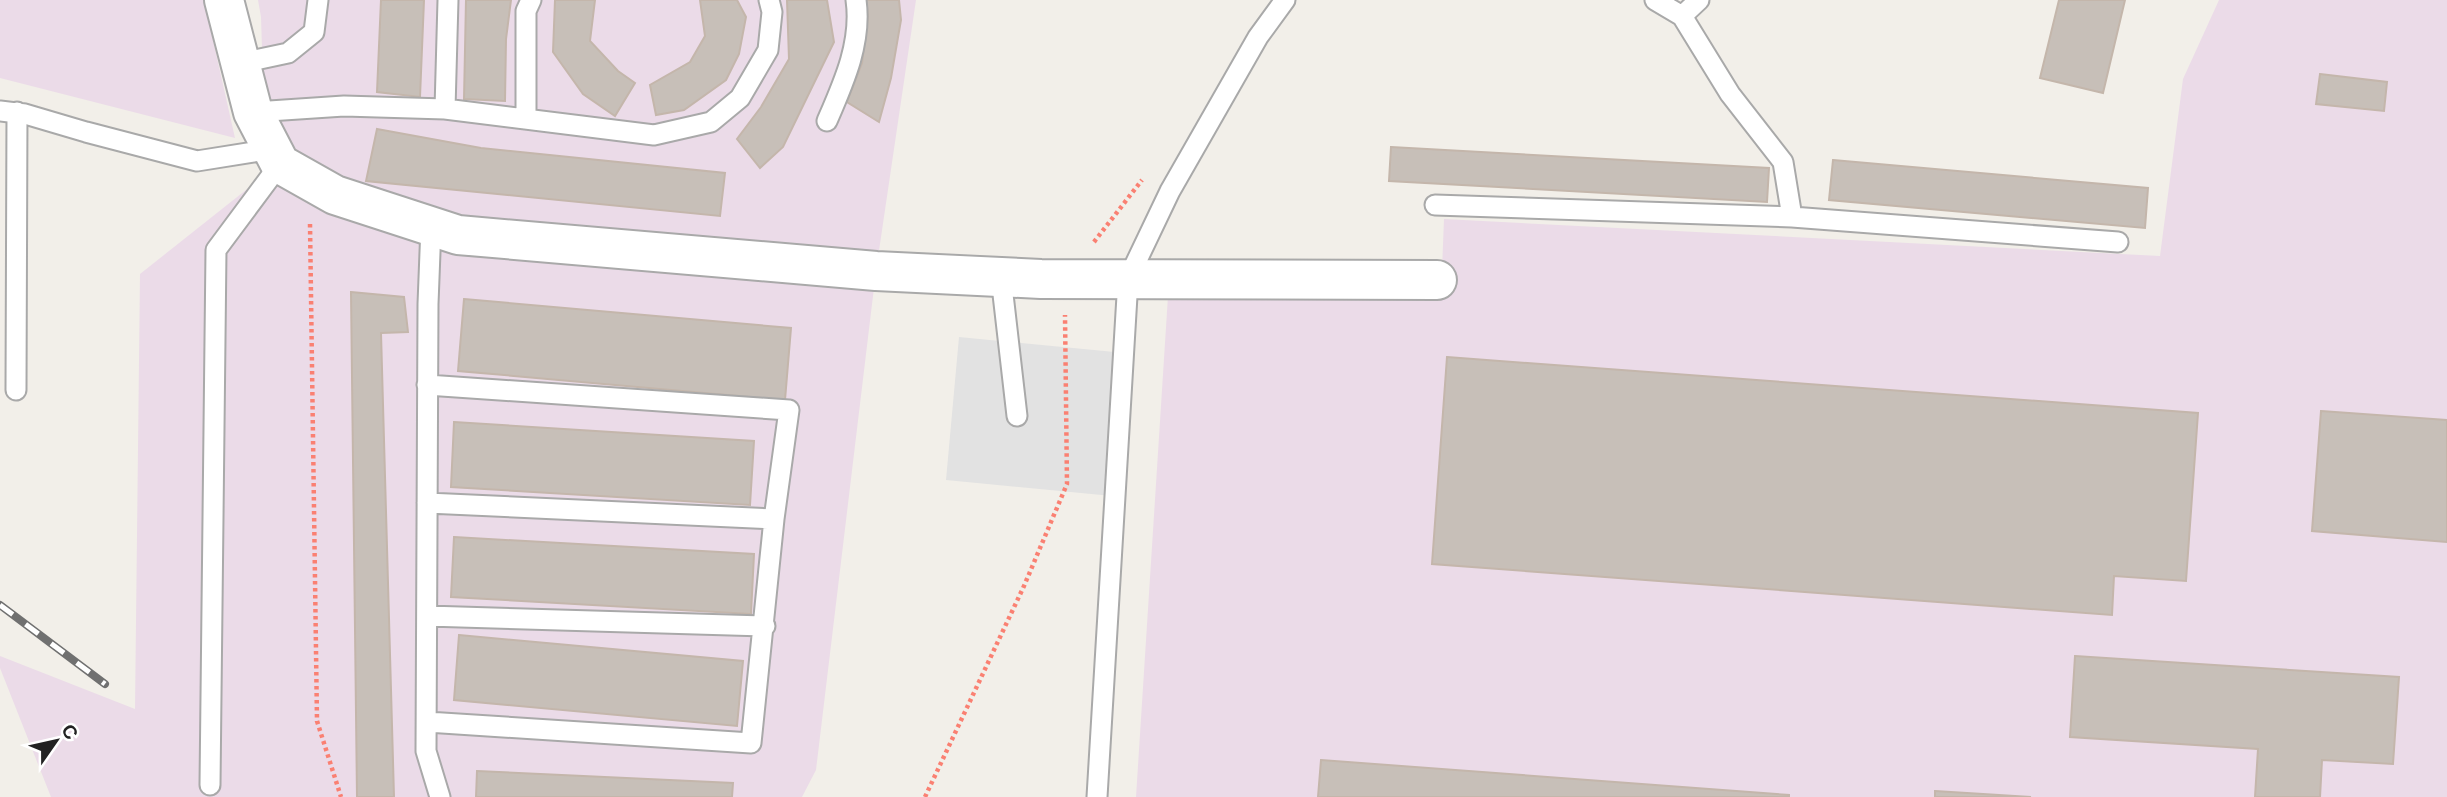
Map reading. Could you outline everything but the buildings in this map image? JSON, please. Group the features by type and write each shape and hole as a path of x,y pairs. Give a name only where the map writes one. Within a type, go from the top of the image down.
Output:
{"street":[{"path":"225,0 253,112 287,165 335,195 458,234 876,271 1000,277 1437,280"}],"lane":[{"path":"241,63 288,53 314,32 318,0"},
{"path":"445,109 448,0"},
{"path":"526,119 526,11 531,0"},
{"path":"253,112 344,106 445,109 654,135 711,122 740,98 768,50 772,12 769,0"},
{"path":"827,121 849,65 859,21 856,0"},
{"path":"1097,797 1128,279 1177,179 1258,37 1284,0"},
{"path":"1655,0 1682,16 1730,94 1783,162 1792,217"},
{"path":"1682,16 1699,0"},
{"path":"16,390 8,112 197,160 287,165"},
{"path":"210,785 216,250 287,165"},
{"path":"1435,205 1792,217 2118,242"},
{"path":"432,226 427,385 426,751 440,797"},
{"path":"1000,277 1017,416"},
{"path":"427,385 789,411 774,519 751,743 427,722"},
{"path":"427,503 774,519"},
{"path":"427,616 765,626"}],"path":[{"path":"287,165 317,721 341,797"},
{"path":"925,797 1024,586 1067,484 1065,279"}],"shaded area":[{"path":"0,0 204,0 235,138 0,78"},
{"path":"258,0 916,0 876,271 816,770 802,797 51,797 0,668 0,656 135,709 140,274 266,174 261,17"},
{"path":"2219,0 2447,0 2447,797 1136,797 1168,296 1441,296 1444,219 2160,256 2183,79"},
{"path":"959,337 1125,353 1112,496 946,480"}],"railway":[{"path":"0,605 105,684"}]}
